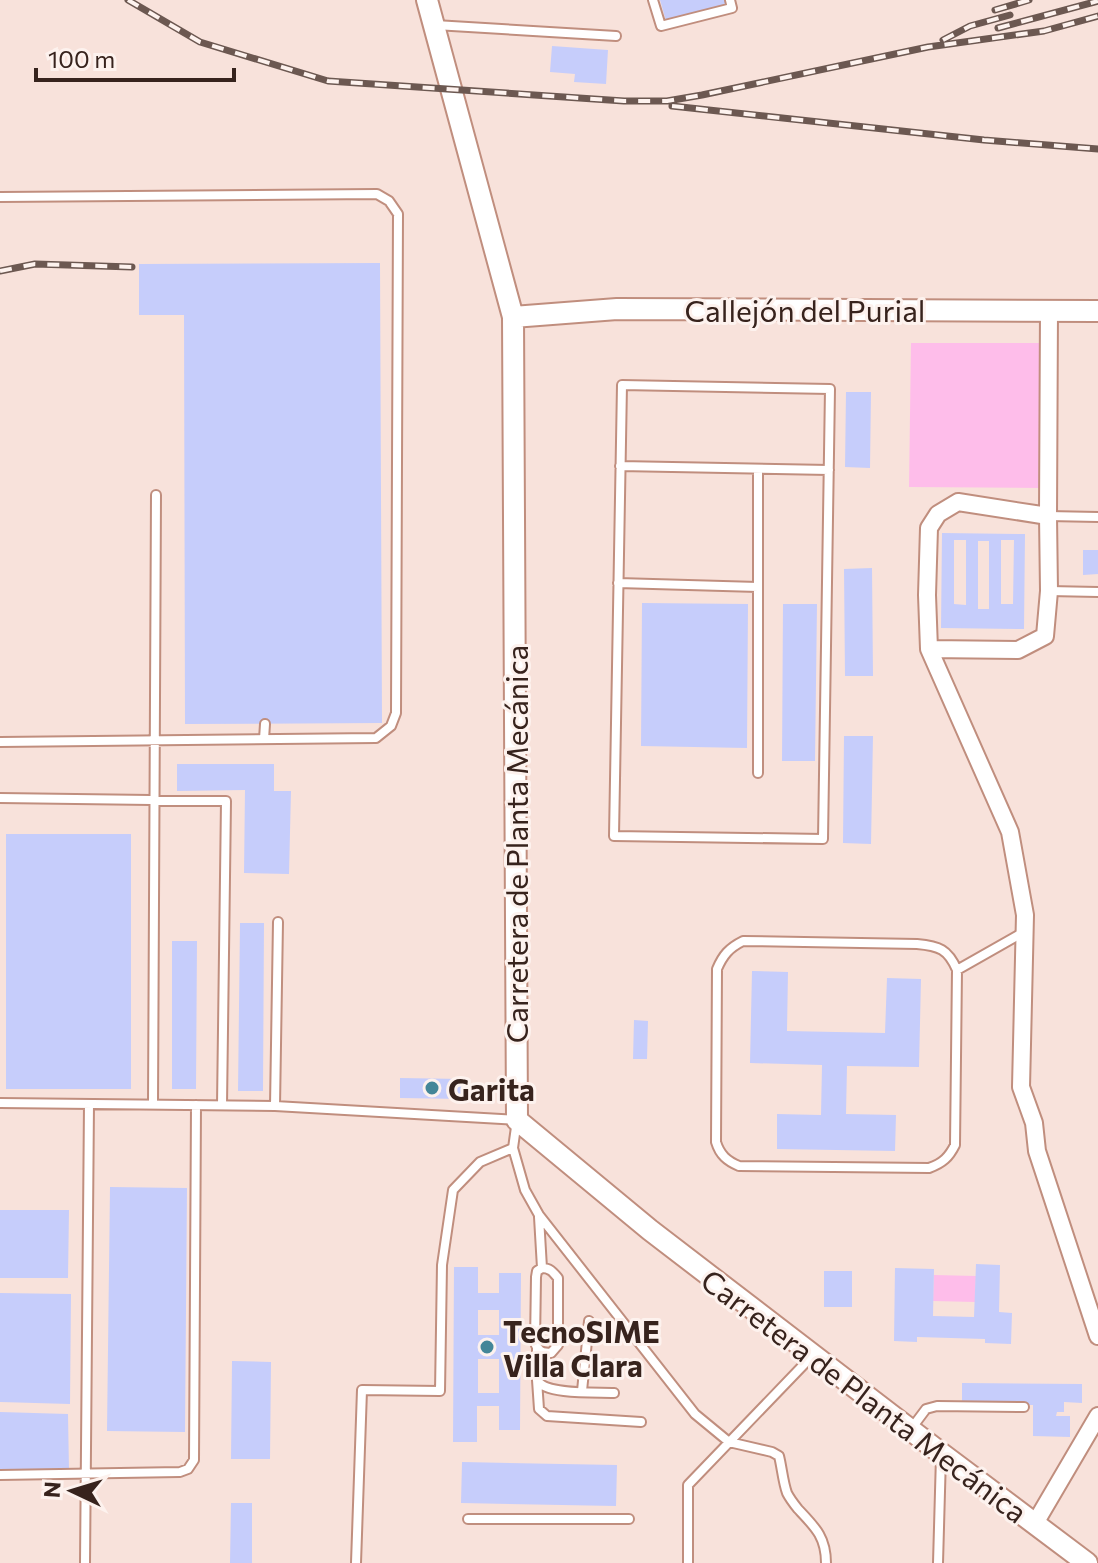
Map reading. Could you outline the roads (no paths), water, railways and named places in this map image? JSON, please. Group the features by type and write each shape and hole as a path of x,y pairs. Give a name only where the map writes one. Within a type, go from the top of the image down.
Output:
{"street":[{"name":"Carretera de Planta Mecánica","path":"427,0 513,317 517,1120 650,1230 1087,1563"},
{"name":"Callejón del Purial","path":"513,317 617,309 1098,311"},
{"path":"929,649 1018,650 1045,636 1049,591 1049,310"},
{"path":"1048,516 958,502 938,514 929,528 929,649 1010,832 1025,915 1021,1087 1034,1123 1037,1151 1098,1336"},
{"path":"1034,1525 1098,1416"}],"lane":[{"path":"653,0 661,26 732,8 730,0"},
{"path":"434,25 616,36"},
{"path":"0,197 377,194 389,201 398,214 396,713 391,726 376,738 0,742"},
{"path":"622,385 830,389 823,839 614,836 620,466 622,385"},
{"path":"620,466 829,470"},
{"path":"758,469 758,773"},
{"path":"153,1104 156,495"},
{"path":"1048,516 1098,517"},
{"path":"618,583 758,587"},
{"path":"1049,591 1098,592"},
{"path":"264,739 265,724"},
{"path":"0,798 226,801 222,1105"},
{"path":"275,1106 278,922"},
{"path":"957,970 1025,931"},
{"path":"743,941 932,945 952,958 957,970 955,1145 941,1163 929,1168 739,1166 728,1162 719,1152 716,1142 717,969 722,956 732,947 743,941"},
{"path":"0,1103 275,1106 517,1120 513,1148 525,1190 539,1215 695,1414 729,1442 779,1456 787,1493 816,1527 826,1549 826,1563"},
{"path":"85,1563 89,1104"},
{"path":"0,1475 180,1472 188,1469 194,1460 196,1105"},
{"path":"356,1563 362,1390 440,1391 442,1265 453,1190 480,1162 513,1148"},
{"path":"539,1215 542,1268"},
{"path":"537,1349 551,1353 558,1345 558,1278 547,1268 537,1271 536,1277 535,1343 539,1409 547,1416 641,1422"},
{"path":"582,1391 589,1321"},
{"path":"688,1563 688,1485 813,1355"},
{"path":"537,1380 551,1390 614,1393"},
{"path":"910,1430 926,1409 937,1406 1024,1407"},
{"path":"938,1563 942,1454"},
{"path":"468,1519 629,1519"}],"railway":[{"path":"128,0 200,42 328,81 624,101 667,101 702,95 928,47 1044,31 1098,16"},
{"path":"995,10 1029,0"},
{"path":"998,28 1098,1"},
{"path":"943,40 970,26 1010,15"},
{"path":"672,106 984,140 1098,149"},
{"path":"0,271 35,264 132,267"}],"place":[{"name":"Garita","path":"432,1088"},
{"name":"TecnoSIME Villa Clara","path":"487,1347"}]}
